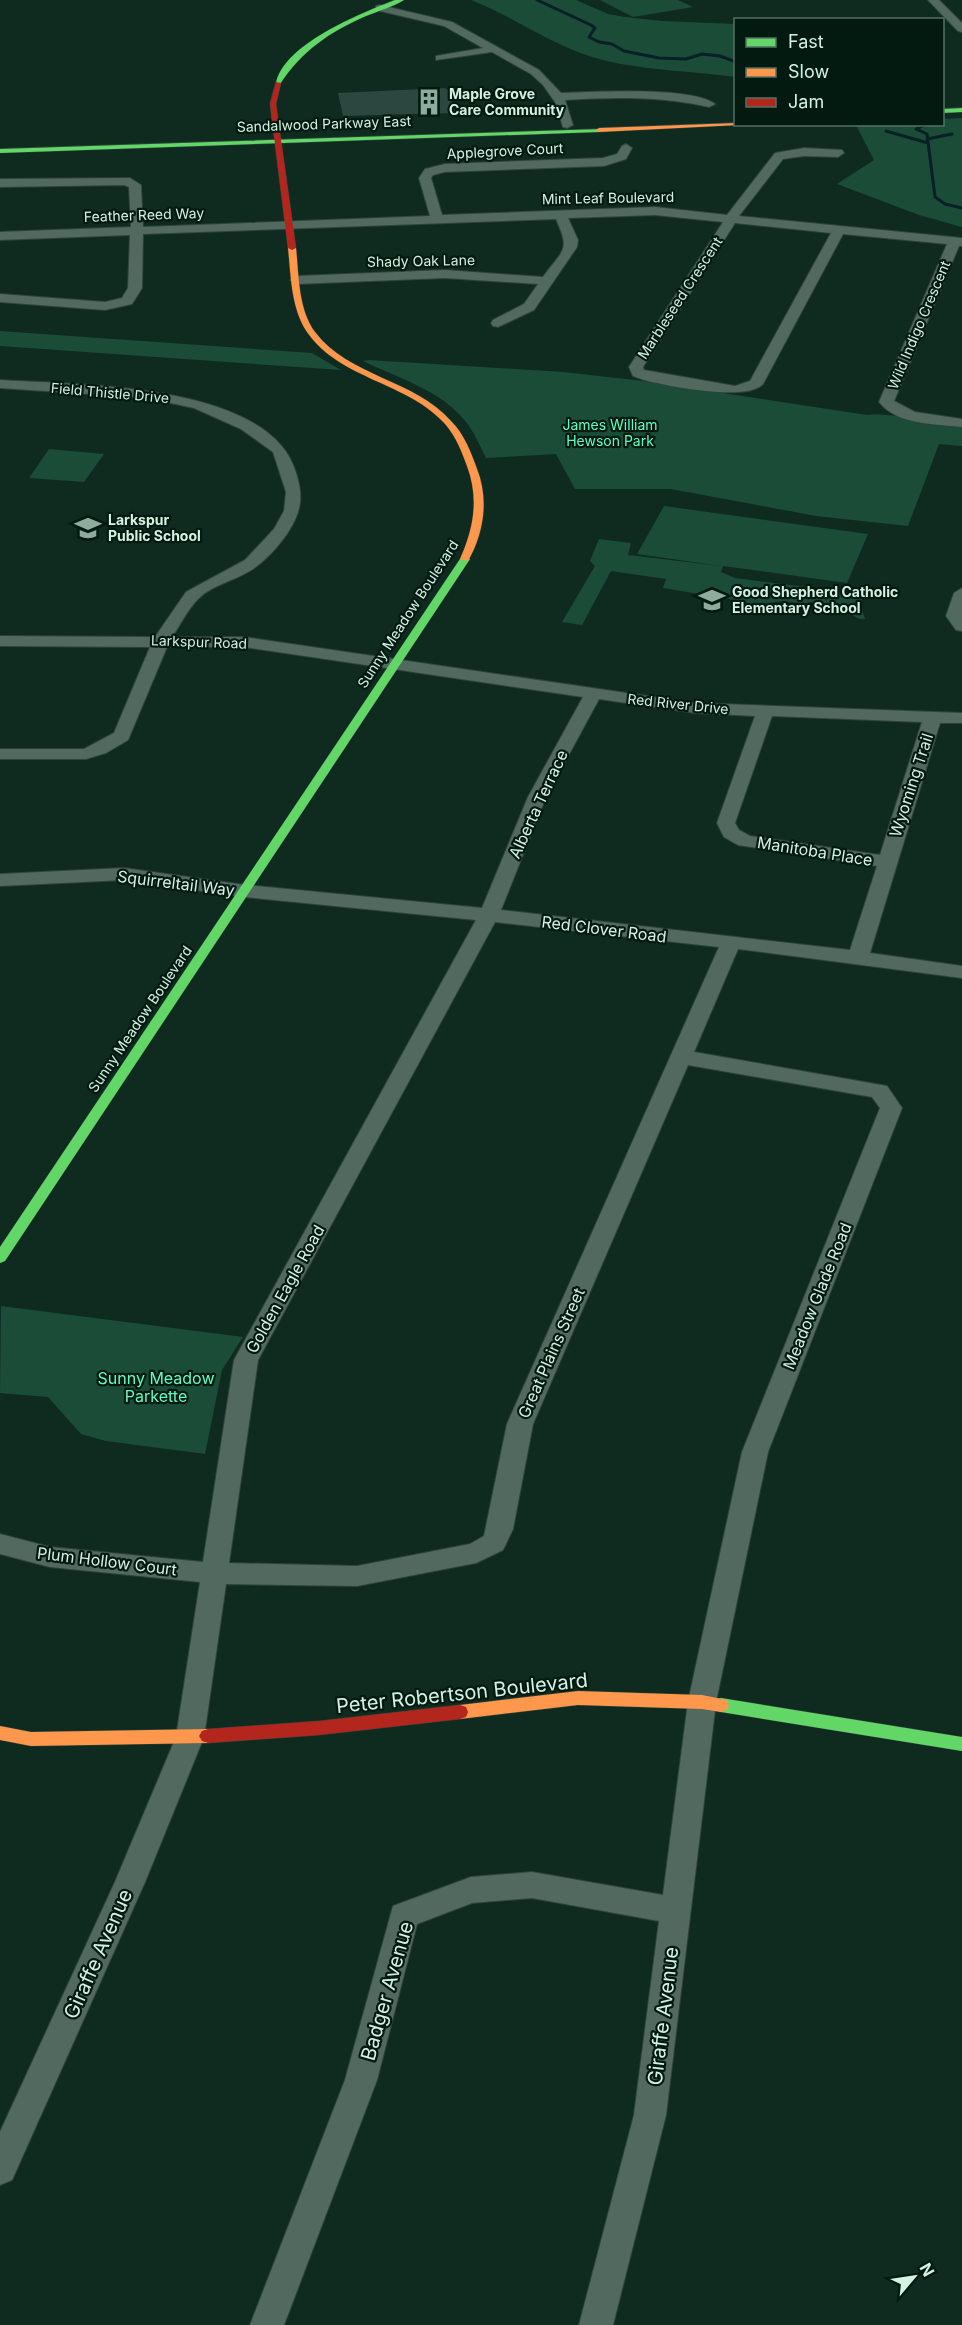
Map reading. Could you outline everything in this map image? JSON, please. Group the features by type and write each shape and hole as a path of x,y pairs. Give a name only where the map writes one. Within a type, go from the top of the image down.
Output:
{"street":[{"name":"Sunny Meadow Boulevard","path":"0,1258 7,1237 245,891 472,548 477,533 482,504 477,477 455,430 436,409 408,390 338,357 313,334 302,313 289,224 273,104 277,81 290,62 306,47 327,33 401,0"},
{"path":"933,0 962,29"},
{"path":"380,8 448,24 547,80 558,97 567,125"},
{"path":"944,30 962,29"},
{"path":"440,58 493,49"},
{"path":"558,97 639,95 688,99 709,104"},
{"path":"944,105 962,103"},
{"path":"944,111 962,110"},
{"name":"Sandalwood Parkway East","path":"0,151 734,118"},
{"name":"Sandalwood Parkway East","path":"0,143 277,138 734,125"},
{"name":"Applegrove Court","path":"437,219 425,178 429,172 445,168 604,162 622,156 626,148"},
{"path":"732,217 779,156 804,152 838,153"},
{"path":"0,183 126,181 135,185 137,230 135,288 127,301 105,306 0,298"},
{"name":"Mint Leaf Boulevard","path":"289,224 655,211 732,217 959,242"},
{"path":"498,324 529,307 571,247 572,240 560,214"},
{"name":"Marbleseed Crescent","path":"732,217 636,367 638,373 649,377 735,390 756,384 839,229"},
{"name":"Feather Reed Way","path":"0,236 289,224"},
{"name":"Wild Indigo Crescent","path":"959,242 886,402 893,410 908,415 962,423"},
{"name":"Shady Oak Lane","path":"297,280 445,274 546,281"},
{"name":"Field Thistle Drive","path":"0,384 172,398 198,404 246,426 279,450 286,464 294,492 292,511 281,531 251,563 192,596 161,640 123,736 86,754 0,754"},
{"path":"962,593 954,616 962,626"},
{"name":"Larkspur Road","path":"0,641 244,642 396,664"},
{"name":"Red River Drive","path":"396,664 592,695 695,708 962,718"},
{"name":"Alberta Terrace","path":"489,915 537,797 592,695"},
{"name":"Manitoba Place","path":"765,711 726,822 731,833 745,841 887,862"},
{"name":"Wyoming Trail","path":"858,957 933,717"},
{"name":"Squirreltail Way","path":"0,880 124,874 245,891"},
{"name":"Red Clover Road","path":"245,891 489,915 858,957 962,972"},
{"name":"Golden Eagle Road","path":"189,1737 246,1360 489,915"},
{"name":"Great Plains Street","path":"215,1573 357,1576 476,1553 494,1543 500,1528 520,1424 731,943"},
{"name":"Meadow Glade Road","path":"682,1057 879,1090 891,1108 755,1452 702,1702"},
{"name":"Plum Hollow Court","path":"0,1544 51,1557 215,1573"},
{"name":"Peter Robertson Boulevard","path":"0,1733 31,1739 189,1737 320,1728 578,1698 702,1702 962,1744"},
{"name":"Giraffe Avenue","path":"596,2325 650,2115 702,1702"},
{"name":"Giraffe Avenue","path":"0,2169 130,1882 189,1737"},
{"name":"Badger Avenue","path":"267,2325 361,2080 404,1915 471,1890 532,1885 676,1911"}],"green space":[{"path":"471,0 576,0 608,14 625,17 734,24 734,77 607,61 573,50"},
{"path":"600,0 678,0 693,7 633,17"},
{"path":"962,118 962,227 919,215 837,184 874,160 857,126 944,126 944,119"},
{"path":"0,331 312,353 341,370 0,346"},
{"name":"James William Hewson Park","path":"363,361 563,372 643,381 867,415 901,416 962,427 962,446 939,444 908,526 816,516 671,489 575,489 556,454 486,458 472,430 456,411 432,393"},
{"path":"49,449 104,454 84,482 29,478"},
{"path":"664,506 868,534 847,583 723,566 721,572 735,578 862,594 861,607 865,619 822,603 779,602 754,608 742,608 747,602 663,588 666,579 611,571 582,625 562,622 595,566 590,561 599,539 631,543 628,555 721,566 637,554"},
{"name":"Sunny Meadow Parkette","path":"1,1306 243,1337 222,1370 205,1454 106,1441 81,1434 48,1397 0,1393"}],"building":[{"name":"Maple Grove Care Community","path":"445,88 448,90 455,111 451,111 452,113 343,116 338,93"}],"waterway":[{"path":"537,0 591,25 595,28 589,37 599,42 612,44 624,51 659,58 686,59 702,54 720,56 734,61"},
{"path":"923,126 916,129 927,134 928,139"},
{"path":"886,131 928,143"},
{"path":"928,139 952,134"},
{"path":"928,139 935,197 945,204 962,208"}],"traffic: fast":[{"path":"278,83 288,67 315,41 348,22 401,0"},
{"path":"944,111 962,110"},
{"path":"0,151 599,130"},
{"path":"0,1258 465,559"},
{"path":"721,1705 962,1744"}],"traffic: slow":[{"path":"599,130 734,125"},
{"path":"292,248 299,303 311,332 341,359 416,396 433,408 448,422 458,436 475,474 479,499 478,523 465,559"},
{"path":"460,1712 578,1698 702,1702 721,1705"},
{"path":"0,1733 31,1739 208,1736"}],"traffic: jam":[{"path":"278,83 273,104 292,248"},
{"path":"208,1736 319,1728 460,1712"}],"place":[{"name":"Maple Grove Care Community","path":"429,102"},
{"name":"Larkspur Public School","path":"88,528"},
{"name":"Good Shepherd Catholic Elementary School","path":"712,600"}]}
